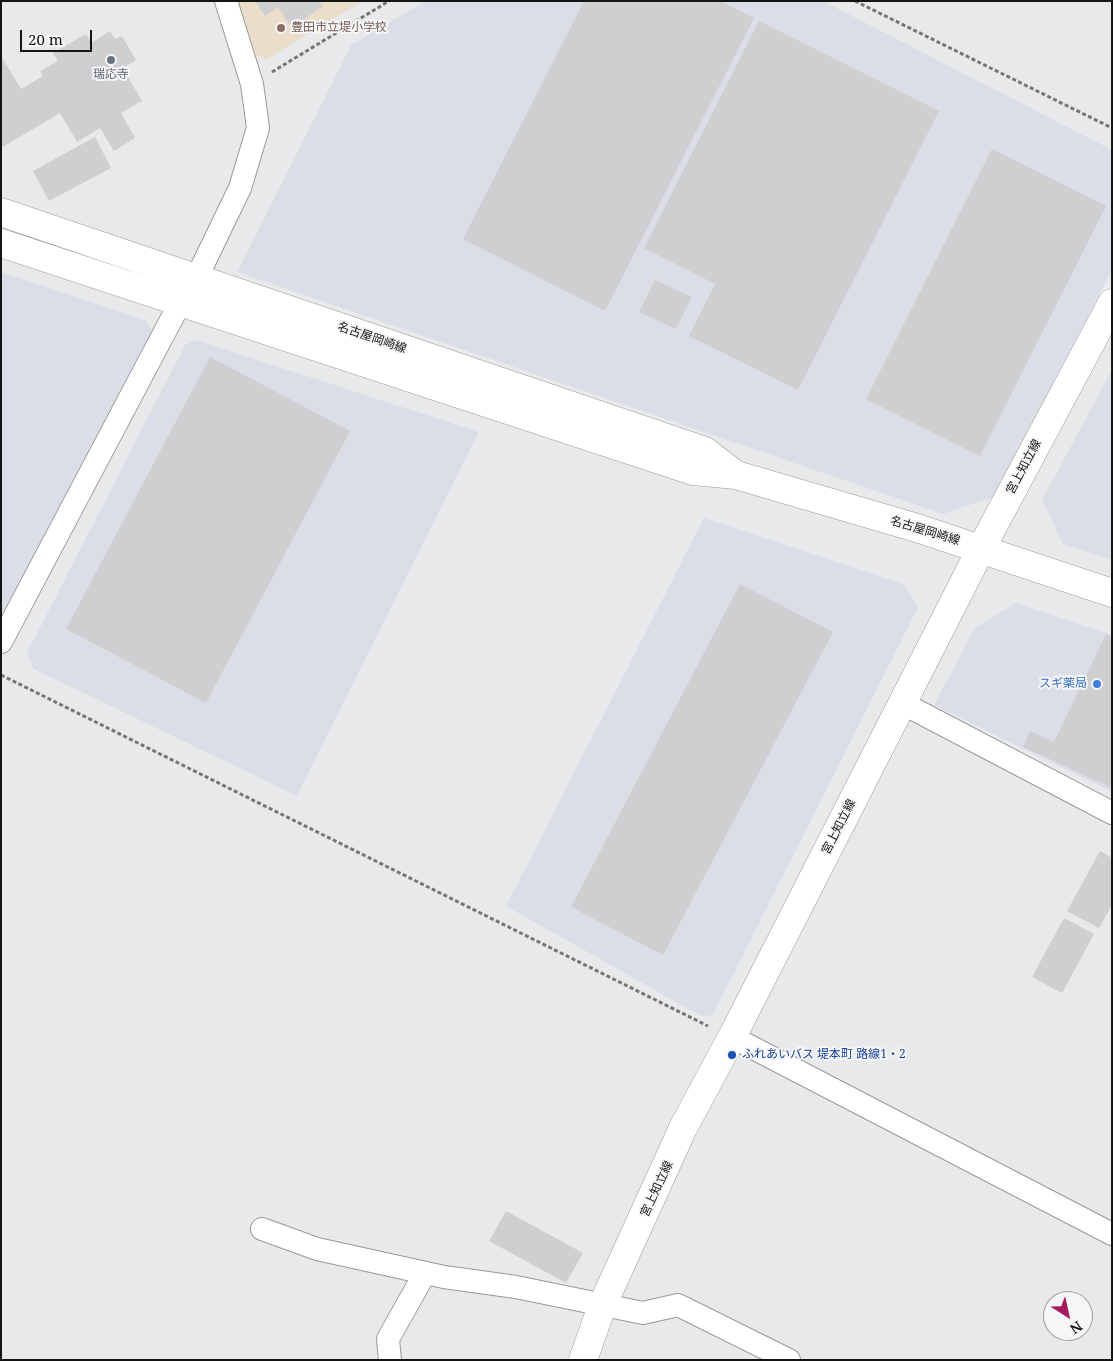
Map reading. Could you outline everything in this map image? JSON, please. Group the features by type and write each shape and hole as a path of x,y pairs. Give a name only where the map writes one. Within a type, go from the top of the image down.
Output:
{"main road":[{"name":"名古屋岡崎線","path":"1,212 705,451 736,476"},
{"name":"名古屋岡崎線","path":"1,243 693,471 736,476 981,549 1112,593"},
{"name":"宮上知立線","path":"583,1360 602,1306 683,1128 732,1037 981,549 1112,303"}],"street":[{"path":"1,642 180,303 196,278 240,188 258,128 252,84 226,1"},
{"path":"902,703 1112,813"},
{"path":"732,1037 1112,1234"},
{"path":"262,1229 317,1248 444,1278 516,1287 643,1314 678,1305 790,1360"},
{"path":"390,1360 388,1339 425,1273"}],"path":[{"path":"252,84 389,1"},
{"path":"854,1 1112,128"},
{"path":"1,675 732,1037"}],"shaded area":[{"name":"豊田市立堤小学校","path":"236,1 363,1 267,59 252,54"},
{"path":"426,1 823,1 1112,150 1112,270 993,497 943,514 237,272 351,45"},
{"path":"1,272 147,321 153,333 1,629"},
{"path":"196,340 479,432 297,796 34,669 27,653 185,345"},
{"path":"1112,370 1112,560 1063,544 1042,500"},
{"path":"704,518 903,584 918,607 713,1015 701,1016 506,906"},
{"path":"1015,603 1112,635 1112,792 934,705 974,629"}],"building":[{"path":"255,1 319,1 323,6 292,28 278,7 265,16"},
{"path":"584,1 721,1 754,18 605,311 463,239"},
{"path":"759,21 939,111 798,390 689,336 715,284 644,248"},
{"path":"110,31 115,39 122,36 136,60 123,68 142,101 121,113 135,138 114,151 100,128 77,142 60,113 1,148 1,56 21,89 43,76 40,71 58,61 53,53 86,34 91,43"},
{"path":"95,137 111,168 49,201 33,171"},
{"path":"992,149 1106,206 980,456 866,399"},
{"path":"655,280 692,297 676,329 639,312"},
{"path":"210,357 350,431 206,703 66,629"},
{"path":"740,584 833,632 663,955 571,907"},
{"name":"スギ薬局","path":"1106,634 1112,637 1112,788 1023,747 1030,731 1054,742"},
{"path":"1100,851 1112,858 1112,905 1099,928 1067,911"},
{"path":"1064,918 1094,934 1062,993 1032,977"},
{"path":"506,1211 583,1253 566,1283 489,1241"}],"place":[{"name":"豊田市立堤小学校","path":"281,28"},
{"name":"瑞応寺","path":"111,60"},
{"name":"スギ薬局","path":"1097,684"},
{"name":"ふれあいバス 堤本町 路線1・2","path":"732,1055"}]}
